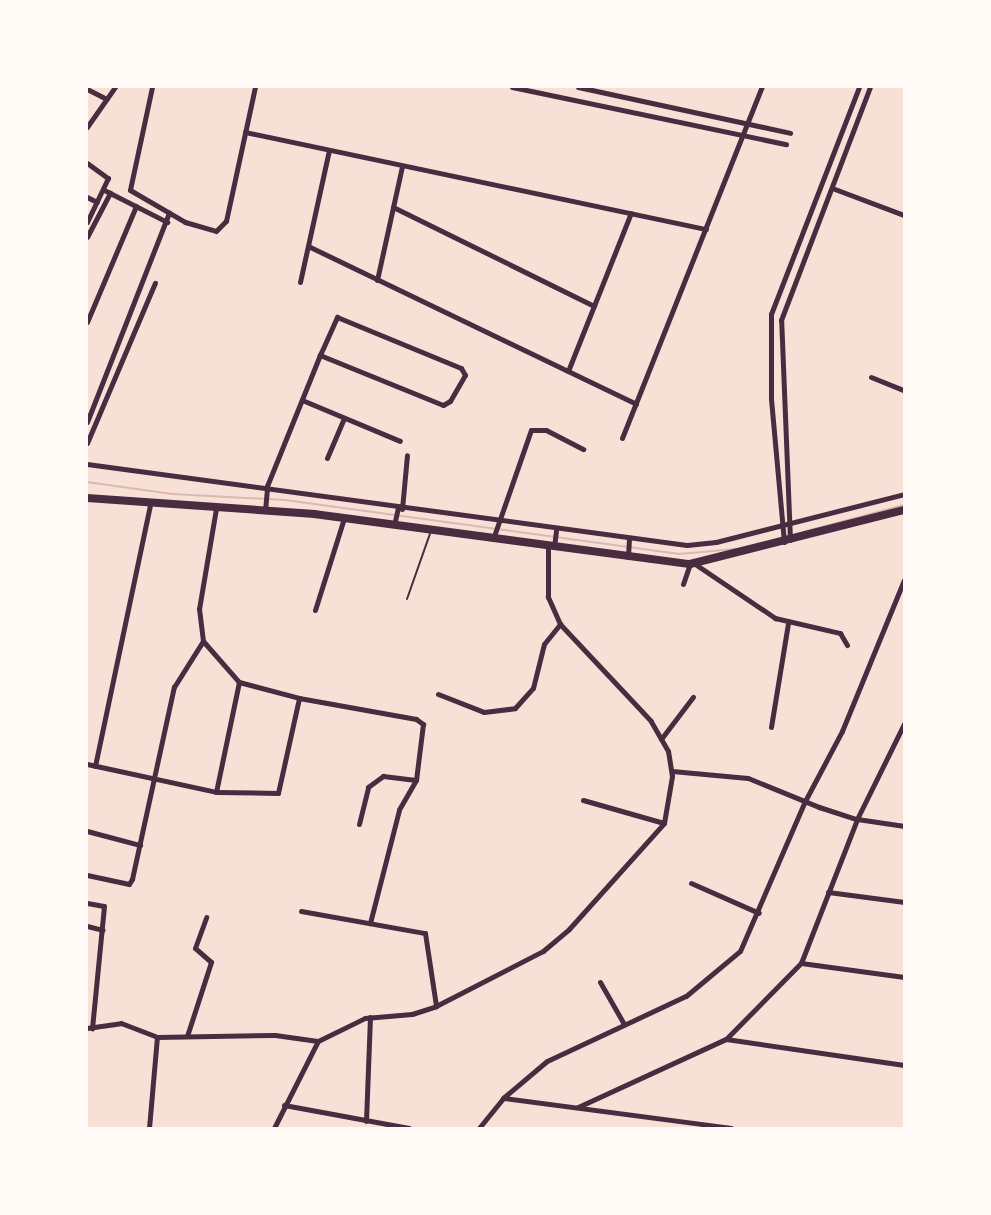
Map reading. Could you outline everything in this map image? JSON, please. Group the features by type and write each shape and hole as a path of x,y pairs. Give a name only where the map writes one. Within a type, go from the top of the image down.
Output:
{"main road":[{"path":"87,498 215,512 265,506 394,523 431,531 692,564 904,510"}],"street":[{"path":"87,127 115,87"},
{"path":"152,87 130,180 131,193 185,222 209,229 223,228 226,221 255,87"},
{"path":"512,87 786,144"},
{"path":"578,87 748,122 790,133"},
{"path":"622,438 762,87"},
{"path":"787,540 780,526 771,399 770,331 774,300 859,87"},
{"path":"787,540 783,309 870,87"},
{"path":"87,89 107,99"},
{"path":"245,132 706,229"},
{"path":"300,282 329,150"},
{"path":"87,163 106,175 107,192 87,237"},
{"path":"377,280 402,166"},
{"path":"832,188 904,215"},
{"path":"87,222 98,202 107,192"},
{"path":"107,192 167,223"},
{"path":"87,197 98,202"},
{"path":"87,322 136,206"},
{"path":"393,207 594,306"},
{"path":"568,371 631,213"},
{"path":"87,422 171,215"},
{"path":"308,246 636,404"},
{"path":"87,443 155,283"},
{"path":"265,506 267,488 320,355 338,317 465,372 450,400 443,405 320,355"},
{"path":"871,377 904,390"},
{"path":"771,399 784,398"},
{"path":"302,400 400,441"},
{"path":"327,458 344,418"},
{"path":"493,538 496,523 531,430 546,430 583,449"},
{"path":"394,523 399,510 407,455"},
{"path":"87,464 629,541 701,545 904,494"},
{"path":"95,766 150,504"},
{"path":"87,875 129,884 156,779 174,687 202,641 199,609 215,512"},
{"path":"315,610 344,518"},
{"path":"87,903 104,906 103,930 89,1028 121,1023 157,1037 275,1035 318,1041 370,1017 412,1014 436,1006 543,951 570,928 664,823 672,771 661,739 651,721 596,659 560,624 548,597 552,545 556,531"},
{"path":"628,555 629,541"},
{"path":"683,585 692,564 788,623 840,633 847,645"},
{"path":"479,1128 503,1098 548,1061 703,985 740,951 759,913 805,801 842,731 904,580"},
{"path":"771,727 788,623"},
{"path":"438,694 484,712 515,708 533,688 544,644 560,624"},
{"path":"202,641 239,682 298,698 416,719 423,724 416,780 399,810 370,923"},
{"path":"216,792 239,682"},
{"path":"661,739 693,697"},
{"path":"87,764 216,792 278,793 298,698"},
{"path":"578,1107 726,1039 801,963 857,819 904,724"},
{"path":"672,771 748,778 857,819 904,826"},
{"path":"358,824 368,787 383,776 416,780"},
{"path":"583,801 664,823"},
{"path":"87,831 140,845"},
{"path":"691,884 759,913"},
{"path":"828,892 904,902"},
{"path":"301,911 425,933 436,1006"},
{"path":"188,1036 211,962 195,948 206,917"},
{"path":"87,926 103,930"},
{"path":"801,963 904,977"},
{"path":"600,982 624,1024"},
{"path":"366,1121 370,1017"},
{"path":"149,1128 157,1037"},
{"path":"726,1039 904,1065"},
{"path":"274,1128 318,1041"},
{"path":"503,1098 731,1128"},
{"path":"284,1105 409,1128"}],"lane":[{"path":"407,599 431,531"}],"waterway":[{"path":"87,482 172,494 285,500 679,554 736,549"},
{"path":"803,532 904,505"}]}
